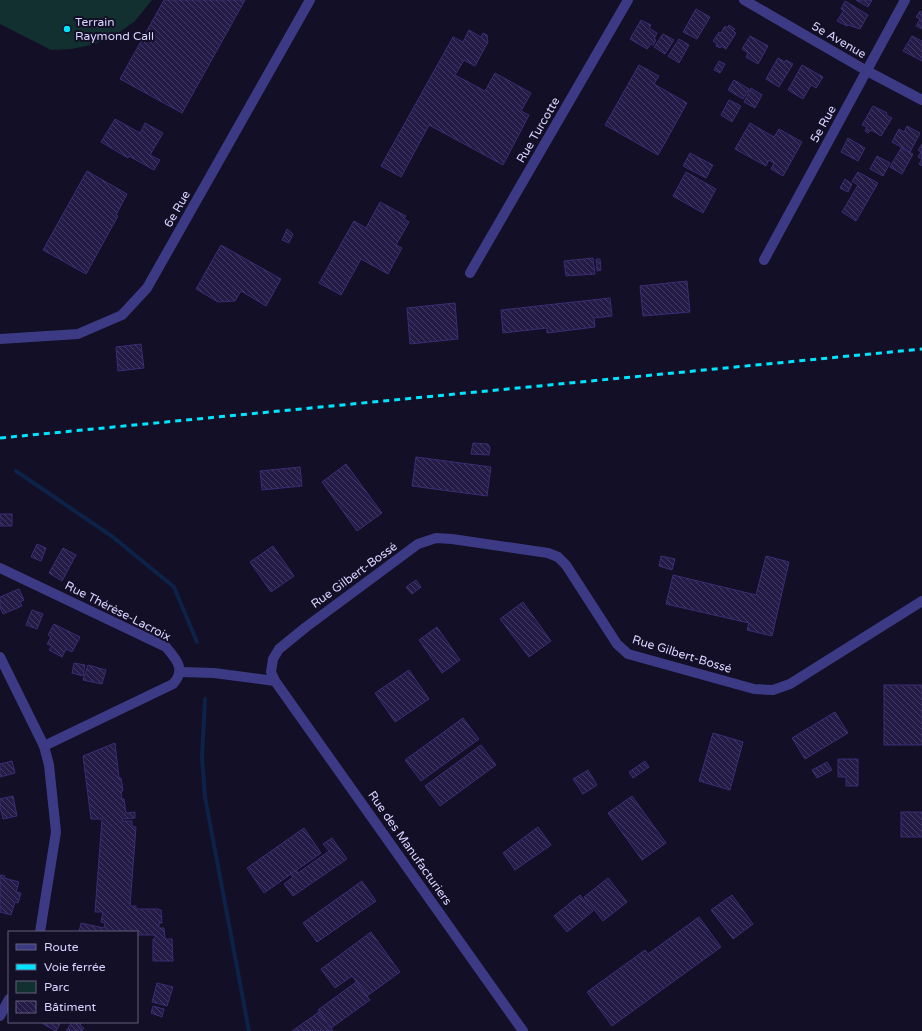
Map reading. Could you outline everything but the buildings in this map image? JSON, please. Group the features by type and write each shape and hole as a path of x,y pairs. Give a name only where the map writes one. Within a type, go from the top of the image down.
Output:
{"street":[{"name":"6e Rue","path":"0,339 78,334 122,315 147,288 310,0"},
{"name":"Rue Turcotte","path":"470,272 628,0"},
{"name":"5e Avenue","path":"744,0 867,71 922,100"},
{"name":"5e Rue","path":"764,260 905,0"},
{"name":"Rue Gilbert-Bossé","path":"279,649 306,627 418,544 436,538 540,552 558,558 566,565 617,644 628,654 754,689 773,690 790,684 922,601"},
{"name":"Rue Thérèse-Lacroix","path":"0,568 166,647 178,662 180,672"},
{"name":"Rue des Manufacturiers","path":"279,649 273,659 271,672 275,681 523,1031"},
{"path":"0,657 44,746 49,765 56,832 40,931"},
{"path":"44,746 173,684 178,679 180,672 214,673 275,681"},
{"path":"0,1016 8,1001"}],"green space":[{"name":"Terrain Raymond Call","path":"0,0 152,0 135,21 117,34 95,44 72,49 51,50 0,24"}],"waterway":[{"path":"16,471 113,537 174,587 197,642"},
{"path":"205,699 202,757 205,797 249,1031"}],"railway":[{"path":"0,438 922,349"}],"place":[{"name":"Terrain Raymond Call","path":"67,29"}]}
